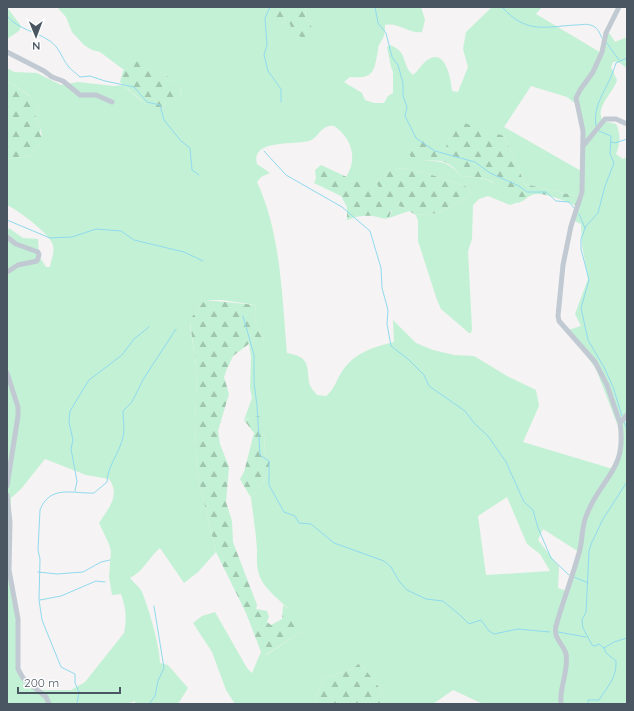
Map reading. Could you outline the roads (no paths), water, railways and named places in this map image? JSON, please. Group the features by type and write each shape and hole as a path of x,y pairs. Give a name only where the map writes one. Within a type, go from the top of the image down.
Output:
{"street":[{"path":"561,704 561,690 565,670 566,654 555,634 556,626 580,552 586,515 614,470 622,449 620,423 607,385 595,362 558,318 562,265 571,226 582,192 584,145 582,123 576,98 593,72 602,52 606,33 619,7"},
{"path":"7,52 44,71 52,77 63,81 78,94 85,96 96,95 112,102"},
{"path":"584,145 606,119 616,119 627,124"},
{"path":"7,237 16,244 38,252 39,255 37,261 18,265 7,272"},
{"path":"7,373 18,407 18,416 7,486"},
{"path":"620,423 627,415"},
{"path":"7,495 10,522 8,570 18,619 18,669 23,678 46,697 49,704"}],"waterway":[{"path":"270,7 265,18 267,45 264,55 268,71 281,89 281,102"},
{"path":"375,7 378,23 386,33 392,57 398,65 403,83 403,96 407,107 405,116 416,138 435,151 475,162 490,173 519,186 527,192 546,192 556,201 569,202 574,208"},
{"path":"502,7 511,16 527,25 545,27 584,24 596,28 602,38"},
{"path":"7,16 22,27 50,41 58,50 68,66 80,77 90,76 105,81 134,87 147,102 160,105 164,120 181,141 190,148 192,170 199,175"},
{"path":"606,42 619,60"},
{"path":"596,126 595,120 597,108 616,63 627,58"},
{"path":"599,131 611,136 610,154 614,163 605,186 598,213 586,226 581,239 581,249 589,280 581,308 588,340 605,369 613,387 622,416"},
{"path":"611,142 615,143 627,139"},
{"path":"264,151 286,175 342,207 370,231 381,268 382,288 388,310 387,324 391,346 409,360 424,375 429,386 465,411 474,423 488,436 506,462 524,502 533,510 538,528 551,558 569,575"},
{"path":"579,214 585,228"},
{"path":"7,220 50,238 72,237 96,229 121,231 134,240 184,252 203,261"},
{"path":"243,316 254,355 254,382 260,455 269,461 269,485 284,512 295,516 299,523 311,524 334,543 384,561 391,567 399,581 407,590 426,599 443,601 469,624 481,620 489,631 494,634 518,629 550,632"},
{"path":"75,491 77,481 71,449 73,440 69,422 70,411 89,380 122,355 134,339 149,327"},
{"path":"77,704 79,692 75,683 75,674 61,667 42,620 39,600 40,559 38,550 40,510 44,502 56,493 94,493 107,482 111,465 123,437 123,411 132,402 144,378 176,329"},
{"path":"624,422 627,430"},
{"path":"604,648 599,644 595,646 592,645 583,628 582,620 586,612 589,551 603,519 627,482"},
{"path":"38,572 57,574 83,572 101,562 110,560"},
{"path":"574,577 588,583"},
{"path":"40,600 61,596 96,581 105,582"},
{"path":"149,704 155,696 158,681 164,668 154,606"},
{"path":"558,632 586,637"},
{"path":"604,648 614,642 627,638"},
{"path":"588,704 588,700 599,700 611,682 615,672 616,661 606,653 604,648"}]}
